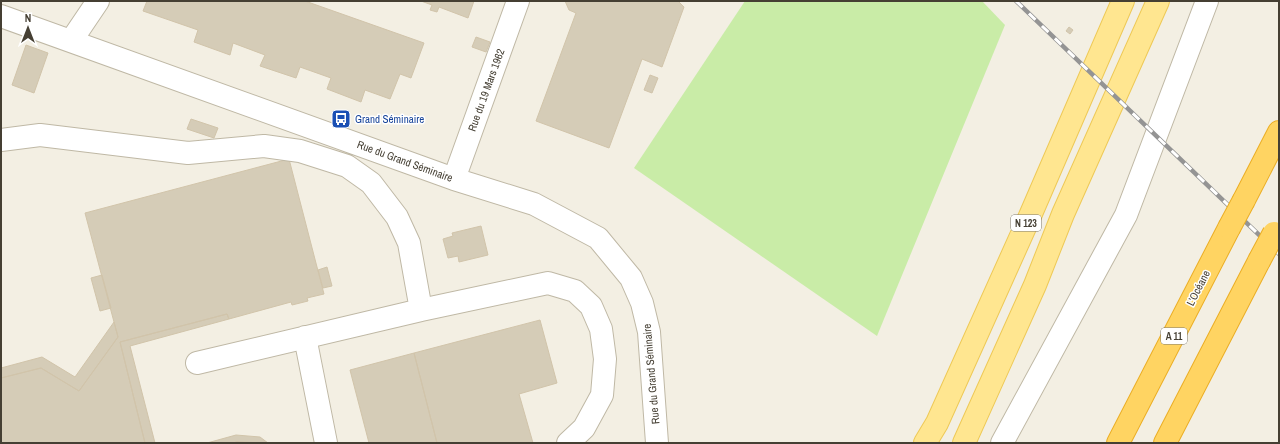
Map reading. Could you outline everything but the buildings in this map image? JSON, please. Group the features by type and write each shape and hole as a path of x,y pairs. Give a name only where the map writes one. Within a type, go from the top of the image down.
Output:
{"highway":[{"name":"L’Océane","path":"1118,443 1279,132"},
{"path":"1164,443 1276,228"}],"main road":[{"name":"N 123","path":"925,443 947,402 1123,1"},
{"name":"N 123","path":"964,443 1035,285 1063,214 1158,1"}],"street":[{"path":"72,41 98,1"},
{"name":"Rue du 19 Mars 1962","path":"454,179 518,1"},
{"path":"1002,443 1126,215 1207,1"},
{"name":"Rue du Grand Séminaire","path":"3,23 72,41 454,179 534,204 598,238 631,278 642,303 649,332 657,443"},
{"path":"1,140 40,135 188,153 264,146 300,151 347,166 371,183 397,217 409,243 421,310"},
{"path":"197,362 421,310 548,284 575,291 591,306 601,329 605,359 602,395 584,428 568,443"},
{"path":"304,338 326,443"}],"green space":[{"path":"745,1 982,1 1005,25 877,336 634,168"}],"railway":[{"path":"1016,1 1279,254"}],"place":[{"name":"Grand Séminaire","path":"341,119"}]}
